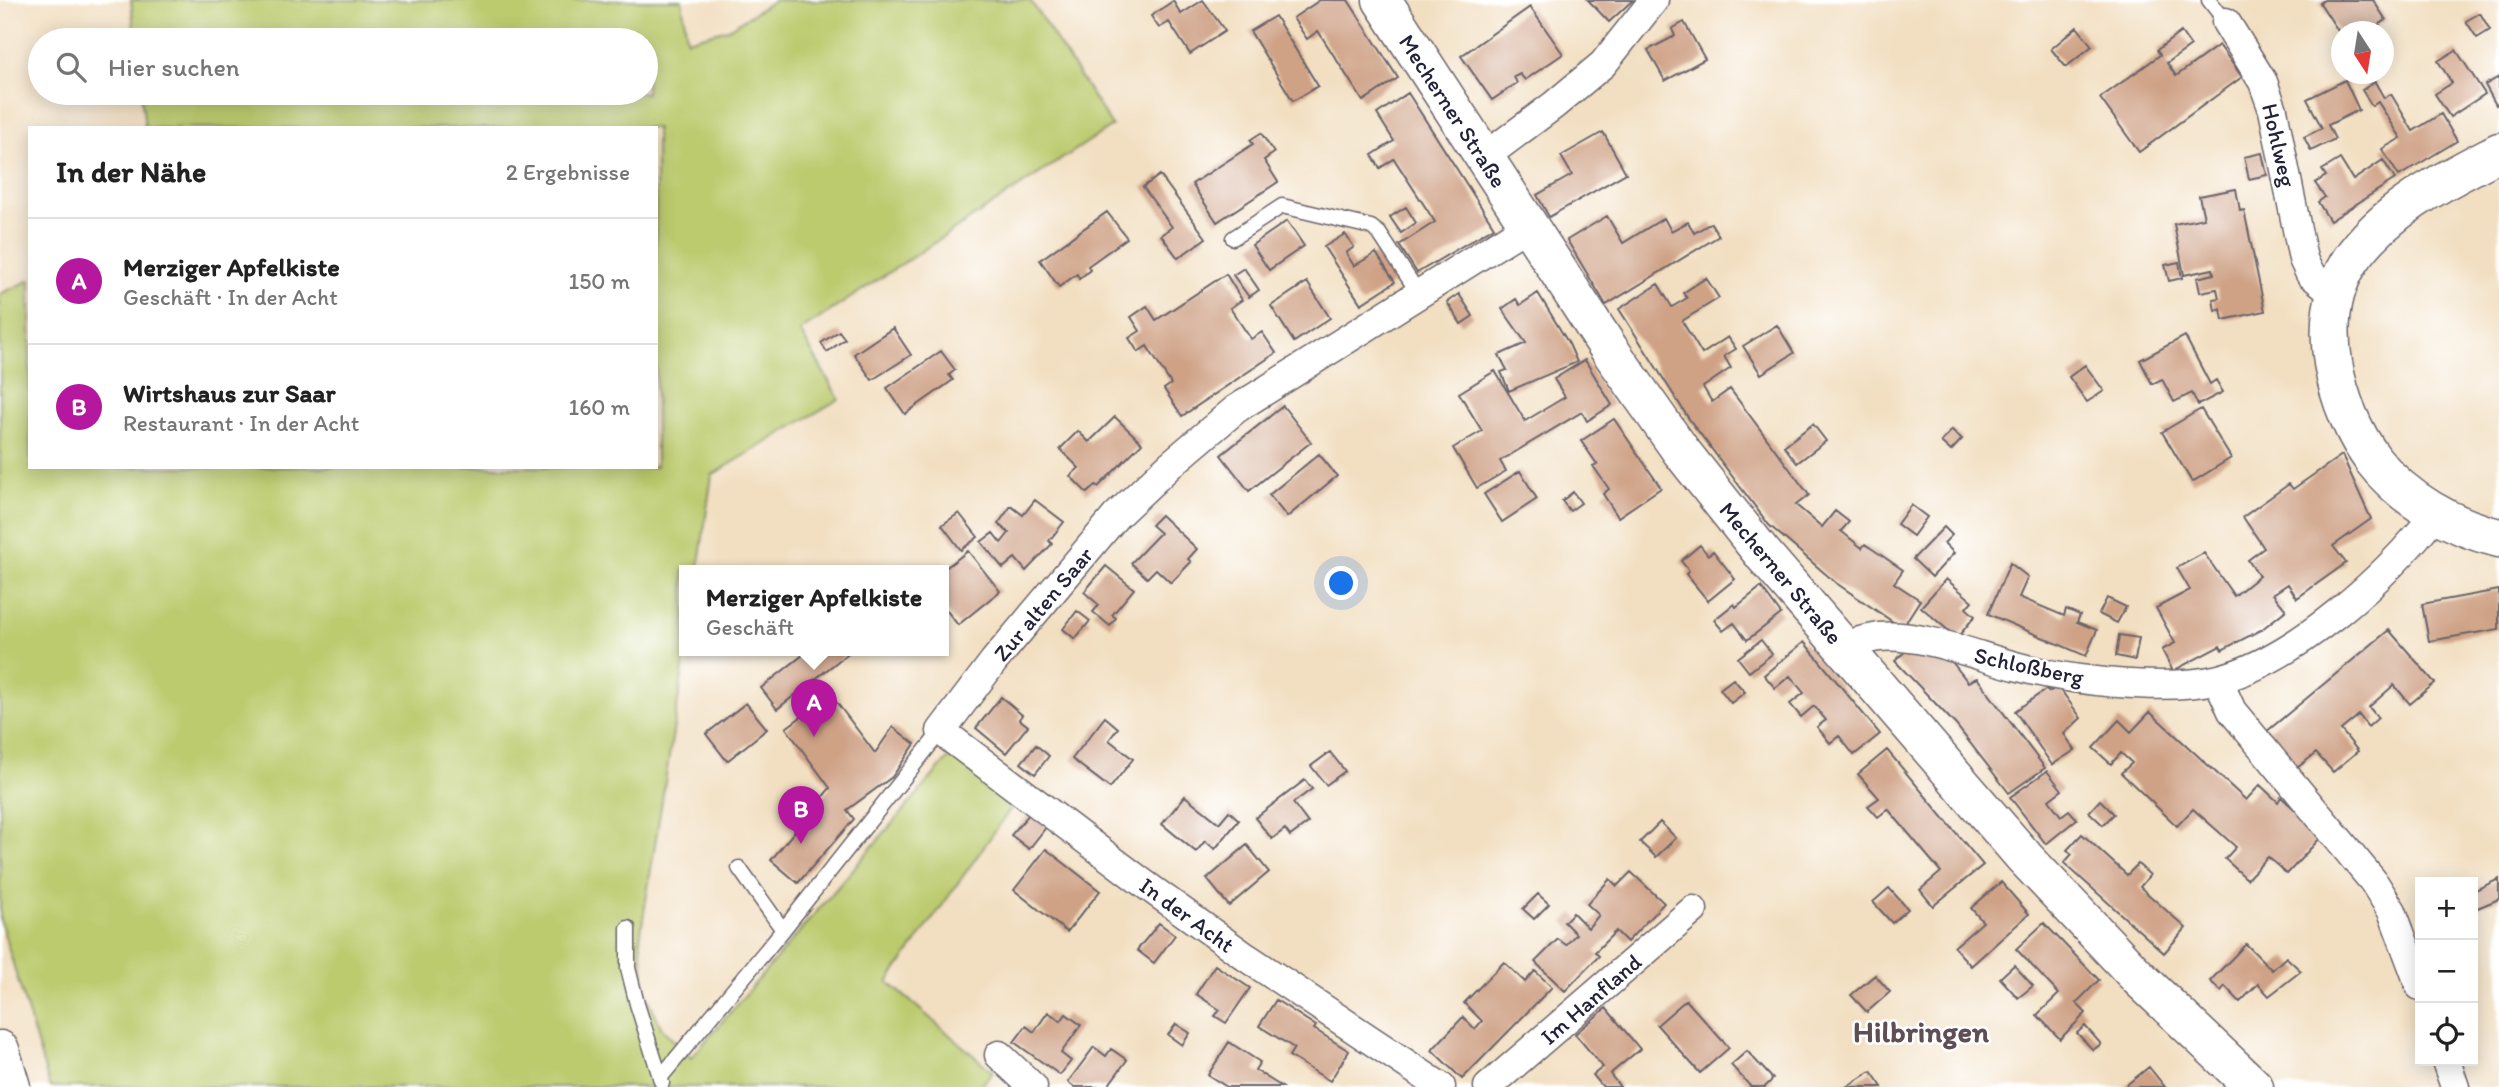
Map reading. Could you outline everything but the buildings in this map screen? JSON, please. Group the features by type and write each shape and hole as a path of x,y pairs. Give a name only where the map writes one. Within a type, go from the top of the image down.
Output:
{"main road":[{"name":"Mecherner Straße","path":"1382,0 1609,349 1681,451 1762,553 2025,858 2139,978 2254,1087"},
{"path":"2499,152 2408,203 2367,240 2350,262 2334,293 2330,324 2333,363 2342,399 2375,461 2405,492 2435,514 2476,533 2499,538"},
{"path":"0,1050 11,1087"}],"street":[{"path":"1483,158 1603,64 1654,0"},
{"name":"Hohlweg","path":"2217,11 2263,82 2273,110 2303,258 2310,274 2334,293"},
{"name":"Zur alten Saar","path":"941,731 994,661 1116,516 1170,465 1236,409 1527,226"},
{"name":"Schloßberg","path":"1843,646 1882,637 1919,640 2023,668 2084,679 2177,684 2218,680 2242,672 2285,649 2345,607 2388,569 2416,540 2435,514"},
{"path":"2218,680 2232,711 2373,881 2392,911 2415,973"},
{"name":"In der Acht","path":"941,731 1246,957 1441,1087"},
{"name":"Im Hanfland","path":"1488,1087 1693,910"},
{"path":"999,1055 1033,1087"},
{"path":"2448,1066 2455,1087"}],"lane":[{"path":"1233,238 1282,206 1371,227 1379,233 1419,294"},
{"name":"Zur alten Saar","path":"662,1083 941,731"},
{"path":"738,868 783,930"},
{"path":"628,928 628,968 662,1083"}],"green space":[{"path":"131,0 682,0 687,40 728,29 775,0 1030,0 1112,126 800,331 839,399 712,475 699,565 679,565 679,656 685,656 640,938 646,993 662,1029 691,1058 951,755 1012,807 888,982 993,1072 980,1087 50,1087 0,920 0,294 28,281 28,469 658,469 658,126 145,126 142,105 658,105 658,28 134,28"}],"place":[{"name":"Merziger Apfelkiste","path":"814,737"},
{"name":"Wirtshaus zur Saar","path":"801,844"}],"district":[{"name":"Hilbringen","path":"1921,1031"}]}
